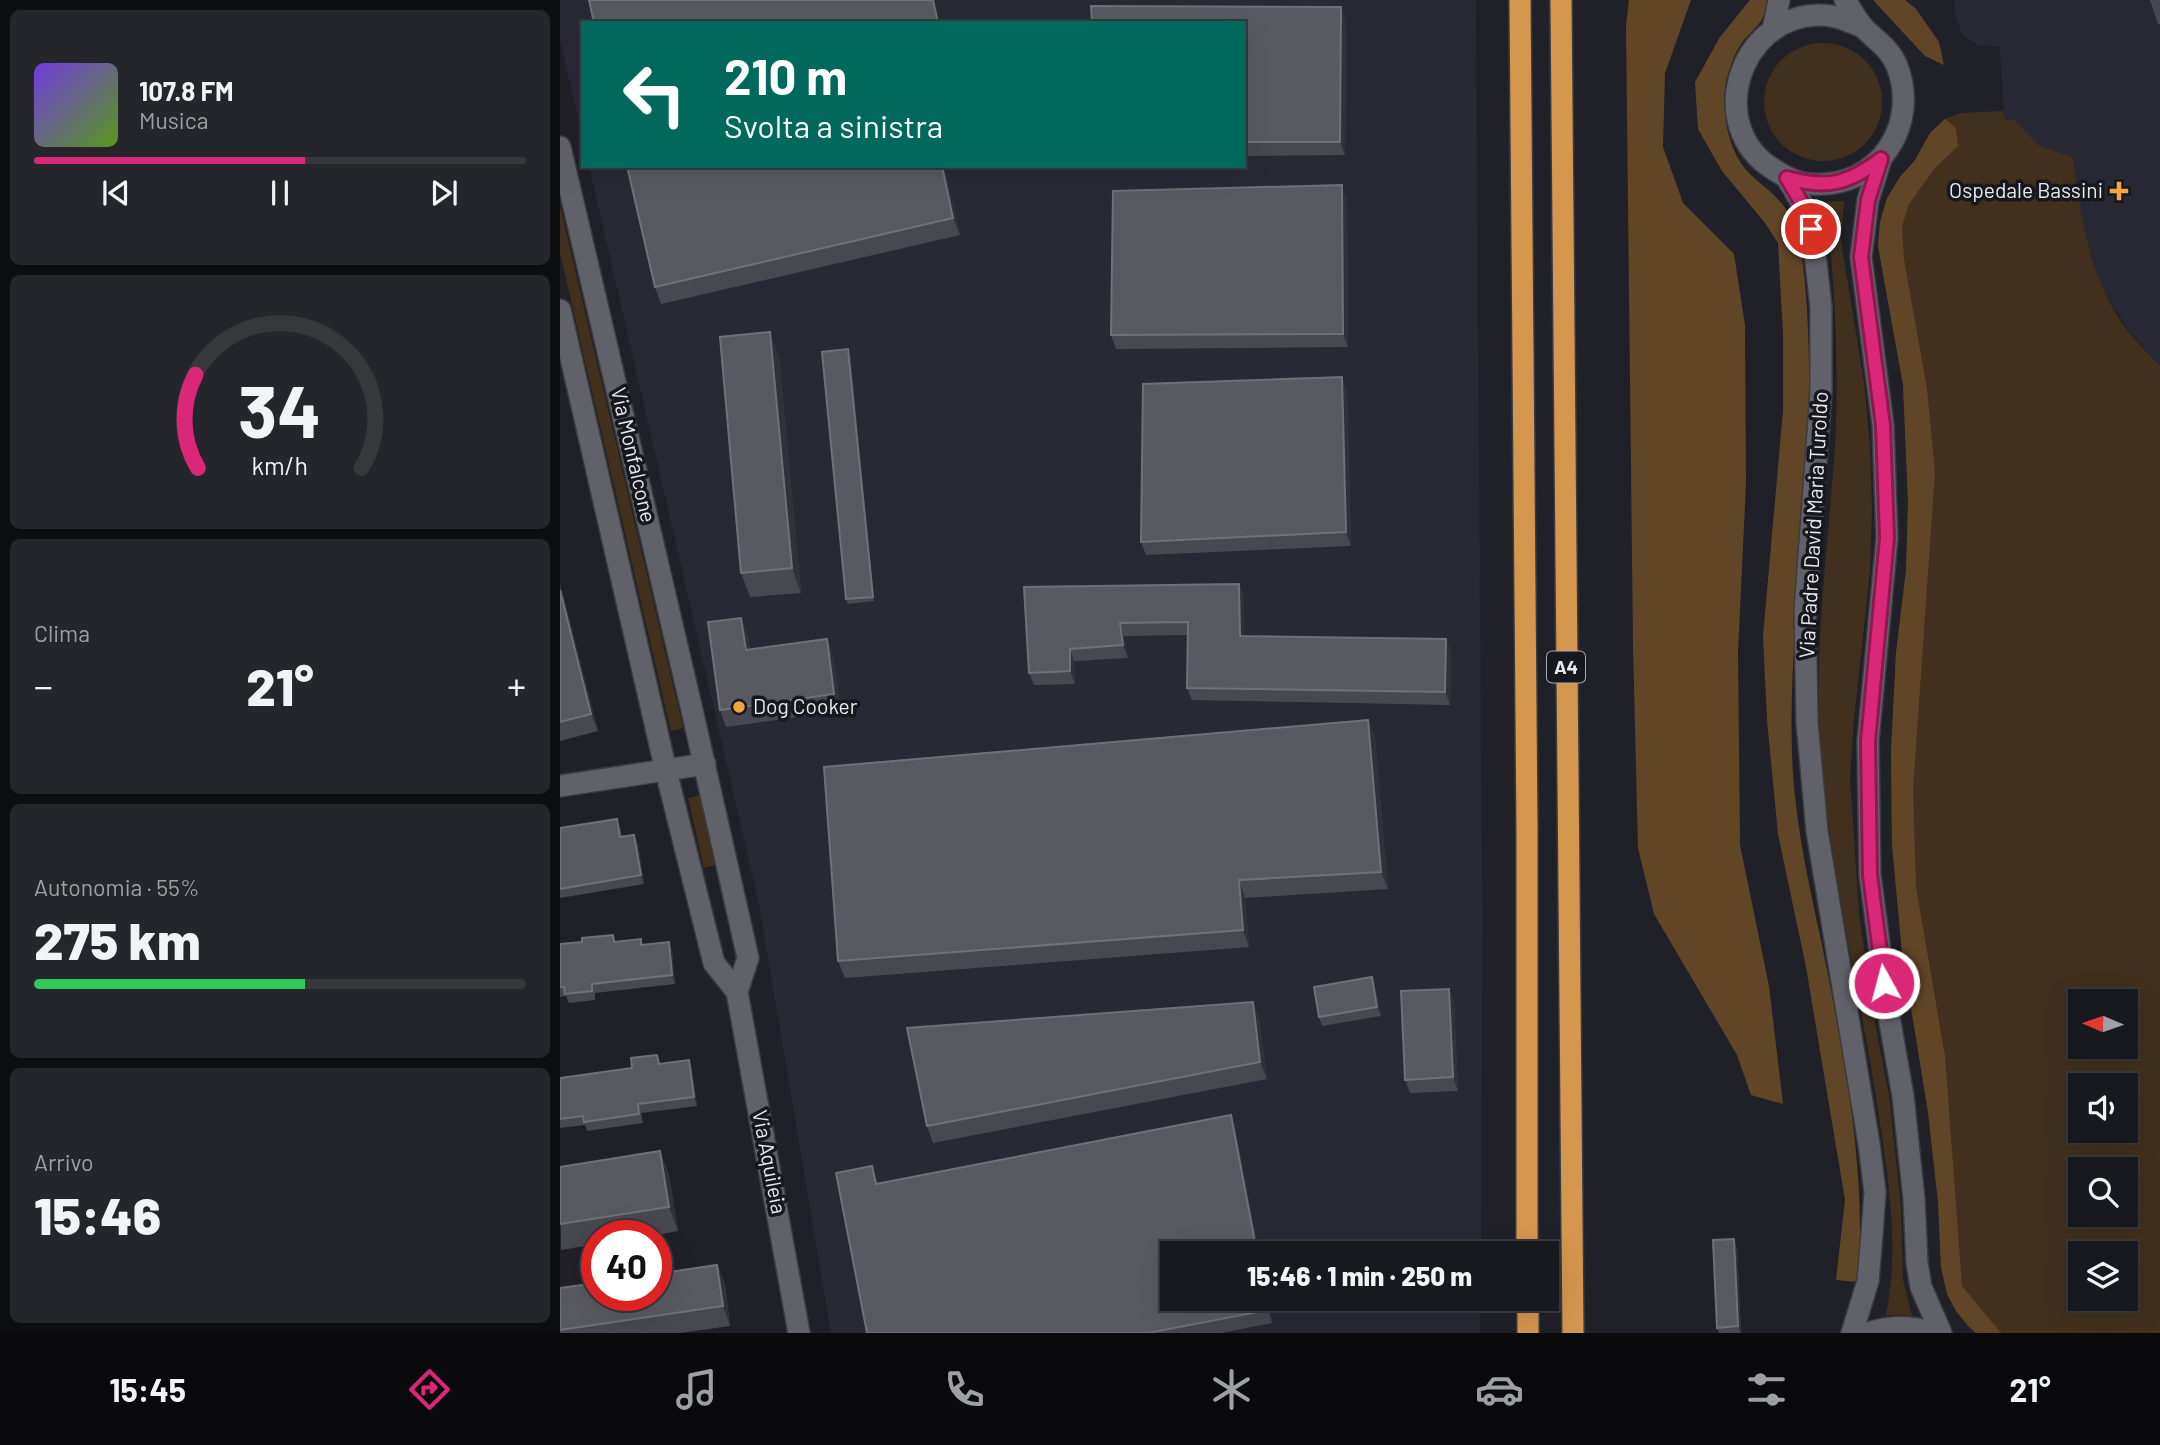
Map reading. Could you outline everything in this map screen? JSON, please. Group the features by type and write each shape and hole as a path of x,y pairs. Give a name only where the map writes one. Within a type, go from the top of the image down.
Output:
{"highway":[{"name":"A4","path":"1520,0 1528,1241"},
{"name":"A4","path":"1561,0 1573,1333"},
{"path":"1528,1311 1528,1333"}],"street":[{"path":"1773,30 1779,0"},
{"path":"1845,0 1863,26 1882,42 1896,63 1903,85 1904,108 1899,130 1881,159 1860,175 1836,183 1811,184 1787,178 1765,164 1748,144 1738,120 1735,95 1741,70 1754,47 1773,30 1794,19 1817,15 1841,18 1863,26"},
{"name":"Via Monfalcone","path":"560,147 705,764"},
{"path":"1881,159 1868,200 1861,257 1883,425 1887,538 1868,741 1870,875 1888,1010 1903,1096 1914,1199 1917,1263 1921,1287 1941,1333"},
{"name":"Via Padre David Maria Turoldo","path":"1787,178 1807,212 1814,245 1821,307 1821,392 1805,611 1807,722 1817,831 1869,1144 1874,1192 1868,1281 1852,1333"},
{"name":"Via Monfalcone","path":"560,310 666,771"},
{"path":"560,786 705,764"},
{"name":"Via Aquileia","path":"705,764 748,958 737,992"},
{"name":"Via Aquileia","path":"666,771 714,963 737,992 799,1333"},
{"path":"1868,1333 1898,1326 1932,1333"}],"shaded area":[{"path":"560,0 1476,0 1482,915 1481,1241 1160,1241 1160,1311 1480,1311 1480,1333 831,1333 759,904 589,168 1246,168 1246,21 581,21 581,130 560,40"},
{"path":"1629,0 1691,0 1665,73 1663,147 1683,203 1734,254 1745,325 1746,484 1738,652 1740,845 1769,986 1783,1104 1751,1095 1737,1055 1654,914 1638,848 1626,26"},
{"path":"1750,0 1769,0 1762,19 1741,44 1732,62 1726,81 1725,115 1730,139 1739,161 1779,200 1792,220 1800,246 1805,283 1809,402 1792,680 1793,775 1801,839 1852,1113 1859,1198 1858,1282 1836,1280 1845,1200 1806,967 1778,834 1767,720 1763,636 1783,411 1783,334 1778,243 1722,171 1698,129 1695,82 1720,37"},
{"path":"1873,0 1905,0 1916,9 1939,42 1944,65 1925,56"},
{"name":"Ospedale Bassini","path":"1954,0 2160,0 2160,366 2127,329 2101,286 2082,226 2073,157 2038,145 2015,120 2004,120 2000,47 1979,45 1963,36 1955,14"},
{"path":"1823,43 1846,48 1865,60 1877,79 1882,102 1877,125 1865,144 1846,156 1823,161 1800,156 1781,144 1769,125 1764,102 1769,79 1781,60 1800,48"},
{"path":"2003,111 2005,120 2015,120 2038,145 2073,157 2079,203 2095,269 2114,310 2127,330 2160,366 2160,1333 1976,1333 1956,1311 1947,1294 1941,1267 1938,1202 1928,1112 1902,952 1892,845 1891,752 1896,653 1906,570 1908,501 1903,385 1878,246 1880,222 1887,198 1915,160 1930,133 1945,119 1960,113"},
{"path":"1945,119 1956,128 1958,146 1935,168 1909,204 1902,226 1904,259 1927,389 1935,472 1913,790 1916,887 1945,1056 1962,1286 2001,1333 1976,1333 1956,1311 1947,1294 1941,1267 1938,1202 1928,1112 1902,952 1892,845 1891,752 1896,653 1906,570 1908,501 1903,385 1878,246 1880,222 1887,198 1915,160 1930,133"},
{"path":"1844,201 1841,241 1864,383 1872,510 1870,571 1850,777 1859,914 1889,1095 1901,1207 1903,1280 1912,1316 1886,1315 1892,1259 1887,1174 1829,826 1819,720 1820,638 1835,446 1837,365 1829,240 1824,220 1813,202"},
{"path":"560,206 683,728 671,731 560,253"},
{"path":"700,795 716,865 704,868 688,798"}],"building":[{"path":"589,0 933,0 938,21 594,21"},
{"path":"1091,6 1341,7 1340,142 1246,142 1246,21 1092,21"},
{"path":"627,168 942,168 953,218 655,287"},
{"path":"1342,185 1343,334 1111,335 1113,191"},
{"path":"770,332 792,568 741,573 720,337"},
{"path":"848,349 873,597 846,599 822,352"},
{"path":"1342,377 1346,532 1141,542 1143,384"},
{"path":"1239,584 1240,636 1446,639 1445,692 1187,688 1188,622 1120,623 1123,645 1070,649 1070,671 1029,673 1024,587"},
{"path":"560,590 591,714 560,722"},
{"path":"741,618 746,650 827,639 834,694 720,710 708,622"},
{"path":"1368,720 1381,872 1239,880 1243,930 838,961 824,767"},
{"path":"617,819 620,837 634,835 641,875 560,889 560,828"},
{"path":"613,935 614,942 641,939 641,945 669,942 672,975 592,984 592,991 565,994 564,987 560,987 560,944 582,942 582,938"},
{"path":"1372,977 1377,1007 1319,1017 1314,987"},
{"path":"1449,989 1453,1077 1405,1080 1401,991"},
{"path":"1253,1002 1260,1062 927,1126 907,1028"},
{"path":"657,1055 659,1064 689,1060 694,1097 638,1104 639,1114 584,1122 583,1116 560,1119 560,1078 632,1068 631,1058"},
{"path":"1231,1115 1255,1241 1160,1241 1160,1311 1263,1311 1148,1333 867,1333 836,1173 872,1166 876,1184"},
{"path":"660,1151 669,1207 560,1224 560,1167"},
{"path":"1734,1239 1738,1326 1717,1328 1713,1240"},
{"path":"717,1265 723,1306 560,1330 560,1288 581,1285 581,1311 672,1311 672,1272"}],"place":[{"name":"Ospedale Bassini","path":"2119,191"},
{"name":"Dog Cooker","path":"739,707"}],"route":[{"path":"1811,229 1807,212 1787,178 1811,184 1836,183 1860,175 1881,159 1864,219 1861,257 1883,425 1887,538 1868,741 1870,875 1884,983"}]}
